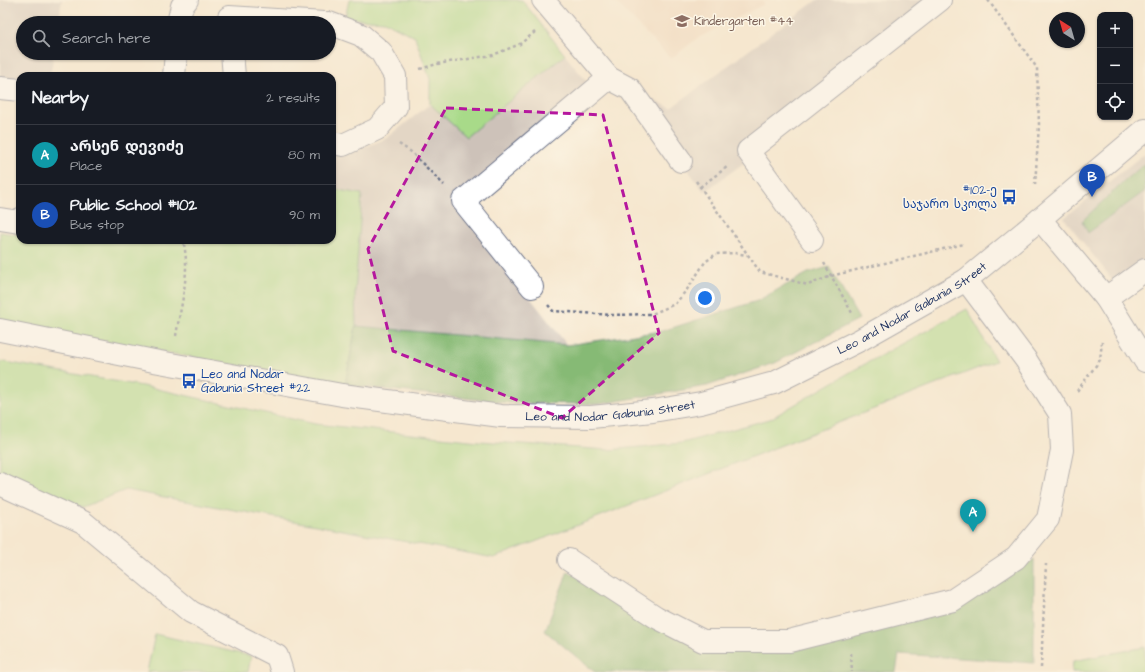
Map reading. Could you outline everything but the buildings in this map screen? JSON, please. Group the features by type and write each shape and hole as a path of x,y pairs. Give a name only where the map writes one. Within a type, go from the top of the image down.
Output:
{"street":[{"path":"812,240 748,151 940,0"},
{"path":"549,8 609,78 630,89 681,161"},
{"path":"229,13 258,16"},
{"path":"336,26 361,35 381,52 395,76 396,107 377,129 343,145 336,144"},
{"path":"174,72 175,60"},
{"path":"233,60 234,72"},
{"path":"532,287 463,201 609,78"},
{"path":"0,88 16,90"},
{"name":"Leo and Nodar Gabunia Street","path":"0,330 154,361 342,395 501,416 591,417 653,411 701,403 774,383 860,340 966,280 1145,130"},
{"path":"1040,219 1106,298 1145,361"},
{"path":"0,220 16,222"},
{"path":"1106,298 1145,270"},
{"path":"569,560 656,617 703,641 789,641 953,600 1016,558 1048,519 1062,450 1060,414 1026,360 966,280"},
{"path":"0,484 83,522 191,612 277,656 282,672"}],"path":[{"path":"988,0 1037,68 1039,125 1036,185"},
{"path":"395,76 437,64 493,55 520,44 549,8"},
{"path":"377,129 410,151 438,180 463,201"},
{"path":"700,188 748,151"},
{"path":"176,336 187,268 187,253 184,244"},
{"path":"532,287 553,311 612,315 652,314 675,304 689,287 705,262 716,254 734,253 747,255"},
{"path":"831,276 852,313"},
{"path":"1060,414 1100,360"},
{"path":"1041,668 1048,519"}],"highlighted area":[{"path":"446,108 603,115 659,333 562,418 393,351 368,249"}],"shaded area":[{"path":"0,0 62,0 59,16 16,16 16,60 53,60 51,72 16,72 16,88 0,85"},
{"name":"Kindergarten #44","path":"614,0 762,0 764,4 696,39 671,59"},
{"path":"817,0 949,0 752,157 704,192 630,89 671,108"},
{"path":"565,55 591,87 454,200 567,345 356,326 355,294 362,194 336,190 336,151 352,153 387,138 430,104 466,137"},
{"path":"1145,153 1145,281 1125,296 1064,218"}],"green space":[{"path":"349,0 522,0 565,55 466,137 430,104 430,79 415,37 384,21 345,18"},
{"path":"1145,164 1145,191 1088,233 1082,221 1127,178"},
{"path":"336,190 362,194 355,294 356,326 345,385 0,323 0,232 16,234 16,244 336,244"},
{"path":"829,267 859,319 775,363 707,386 599,404 510,403 345,385 356,326 567,345 662,331 757,301 808,273"},
{"path":"967,309 996,361 494,558 126,490 83,507 0,488 0,361 148,387 315,424 479,441 608,450 682,443 770,419 854,370"},
{"path":"1034,559 1034,663 899,654 896,672 595,672 545,631 568,571 699,646 779,654 956,609 1012,575"},
{"path":"155,634 251,656 248,672 147,672"},
{"path":"1145,647 1145,672 1072,672 1073,661"}],"place":[{"name":"Kindergarten #44","path":"682,21"},
{"name":"#102-ე საჯარო სკოლა","path":"1009,197"},
{"name":"Public School #102","path":"1092,197"},
{"name":"Leo and Nodar Gabunia Street #22","path":"189,381"},
{"name":"არსენ დევიძე","path":"973,532"}]}
